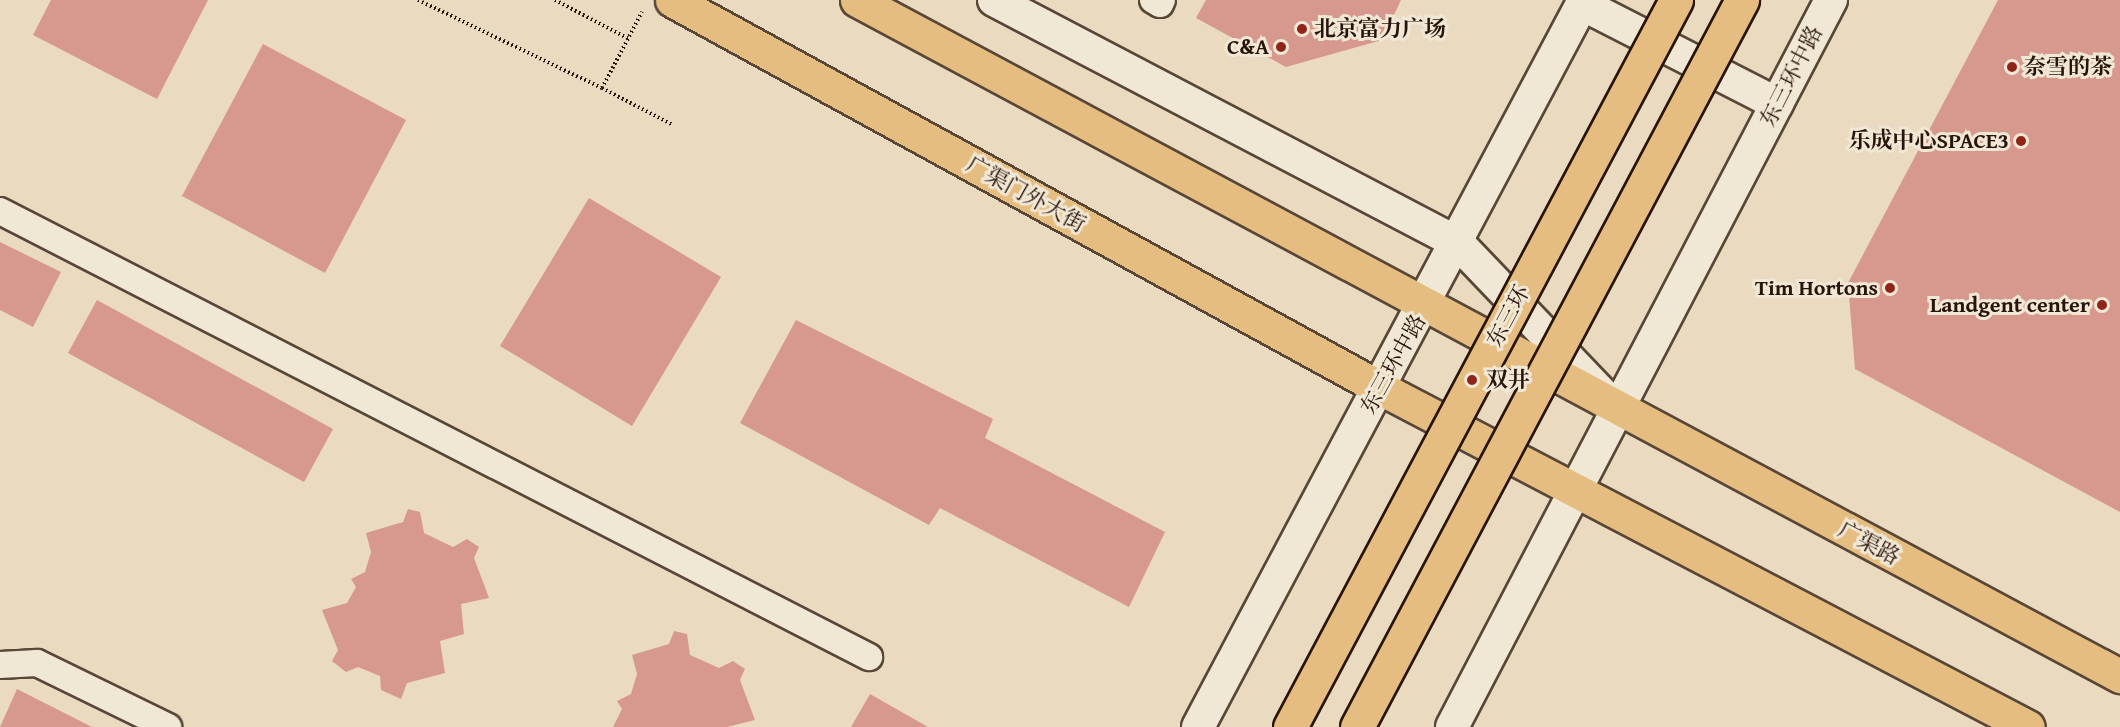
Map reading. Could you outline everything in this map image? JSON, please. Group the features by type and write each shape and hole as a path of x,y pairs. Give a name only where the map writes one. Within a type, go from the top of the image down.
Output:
{"main road":[{"name":"东三环","path":"1290,727 1676,0"},
{"path":"1357,727 1742,0"},
{"path":"869,4 1425,306"},
{"name":"广渠门外大街","path":"658,5 1578,491"},
{"name":"广渠路","path":"1425,306 1618,411 2120,676"},
{"path":"1578,491 2028,727"}],"street":[{"path":"994,0 1458,243 1618,411"},
{"path":"1153,0 1160,4 1162,0"},
{"name":"东三环中路","path":"1452,727 1578,491 1831,0"},
{"path":"1583,2 1777,104"},
{"name":"东三环中路","path":"1198,727 1425,306 1583,2"},
{"path":"0,211 869,657"},
{"path":"3,667 37,663 168,727"}],"path":[{"path":"418,0 602,88 673,125"},
{"path":"555,0 629,39"},
{"path":"602,88 629,39 658,5"}],"building":[{"path":"51,0 208,0 157,99 33,35"},
{"name":"北京富力广场","path":"1206,0 1401,0 1382,40 1286,67 1196,18"},
{"name":"乐成中心SPACE3","path":"1998,0 2120,0 2120,512 1855,369 1848,283"},
{"path":"263,44 406,120 325,273 182,196"},
{"path":"589,198 721,277 632,426 500,346"},
{"path":"0,242 61,272 33,327 0,310"},
{"path":"97,300 333,429 304,482 68,353"},
{"path":"796,320 993,419 985,438 1165,532 1129,607 940,508 929,525 740,423"},
{"path":"408,509 420,512 424,533 453,547 467,539 479,547 474,558 489,598 461,604 464,634 440,641 445,673 407,683 401,699 381,690 380,676 358,667 346,672 332,661 338,650 322,610 347,603 356,587 351,579 365,572 371,552 366,533 403,522"},
{"path":"674,631 687,634 690,655 719,668 733,661 745,669 740,680 755,720 727,727 613,727 622,709 617,701 631,694 637,674 632,655 669,644"},
{"path":"17,689 92,727 0,727"},
{"path":"870,694 928,727 851,727"}],"place":[{"name":"北京富力广场","path":"1302,29"},
{"name":"C&A","path":"1281,47"},
{"name":"奈雪的茶","path":"2012,67"},
{"name":"乐成中心SPACE3","path":"2021,141"},
{"name":"Tim Hortons","path":"1890,288"},
{"name":"Landgent center","path":"2102,305"},
{"name":"双井","path":"1472,380"}]}
